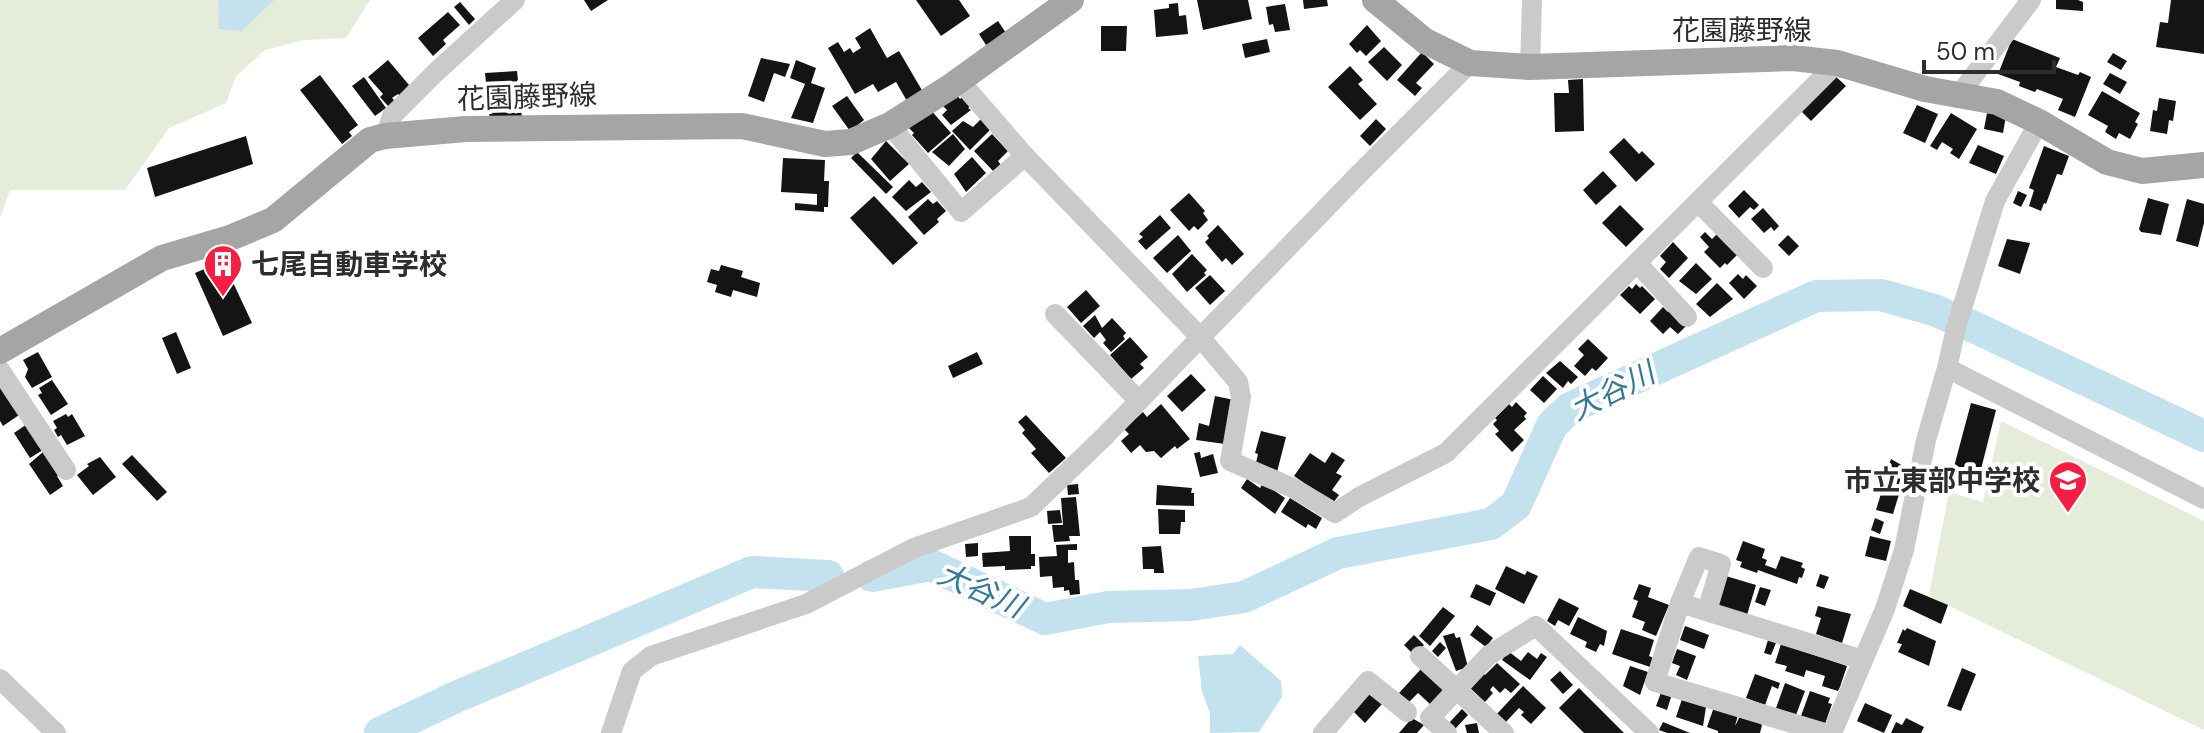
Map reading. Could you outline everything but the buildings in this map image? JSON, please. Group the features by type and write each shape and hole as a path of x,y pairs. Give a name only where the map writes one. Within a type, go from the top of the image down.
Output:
{"main road":[{"name":"花園藤野線","path":"0,351 162,258 230,238 273,220 370,140 385,136 497,128 742,126 825,144 851,142 890,125 1071,0"},
{"name":"花園藤野線","path":"1375,0 1425,41 1470,63 1530,67 1793,58 1837,63 1925,89 1997,102 2039,122 2107,162 2142,171 2204,165"}],"street":[{"path":"385,136 392,116 515,0"},
{"path":"1530,67 1532,0"},
{"path":"1959,95 2031,0"},
{"path":"611,733 632,671 651,656 806,604 914,548 1031,507 1470,63"},
{"path":"959,80 1025,156 1200,337 1238,382 1241,397 1230,461 1295,489 1335,513 1359,497 1446,453 1837,63"},
{"path":"1832,733 1885,609 1904,550 1926,440 1958,319 1995,201 2039,122"},
{"path":"890,125 961,212 1025,156"},
{"path":"1698,202 1763,268"},
{"path":"1637,263 1687,317"},
{"path":"1055,314 1139,401"},
{"path":"1947,368 2204,499"},
{"path":"0,370 66,470"},
{"path":"1707,611 1721,564 1699,557 1680,603 1655,682 1825,733"},
{"path":"1680,603 1863,660"},
{"path":"1447,733 1430,718 1489,655 1536,626 1649,733"},
{"path":"1420,656 1504,733"},
{"path":"0,679 56,733"},
{"path":"1323,733 1368,681 1407,712"}],"green space":[{"path":"0,0 370,0 346,38 304,40 265,50 236,76 226,103 169,128 125,190 10,190 0,218"},
{"path":"2001,421 2204,521 2204,730 1929,596 1949,492 1983,502"}],"water":[{"path":"219,0 274,0 242,31 218,29"},
{"path":"1240,645 1281,681 1282,697 1259,732 1210,733 1210,713 1202,692 1198,656 1233,654"}],"waterway":[{"name":"大谷川","path":"872,576 931,565 1045,619 1108,607 1191,605 1244,597 1338,553 1491,524 1516,505 1552,425 1570,408 1816,296 1881,295 1934,310 2204,436"},
{"name":"大谷川","path":"380,733 456,697 752,572 828,576"}],"place":[{"name":"七尾自動車学校","path":"223,298"},
{"name":"市立東部中学校","path":"2068,514"}]}
